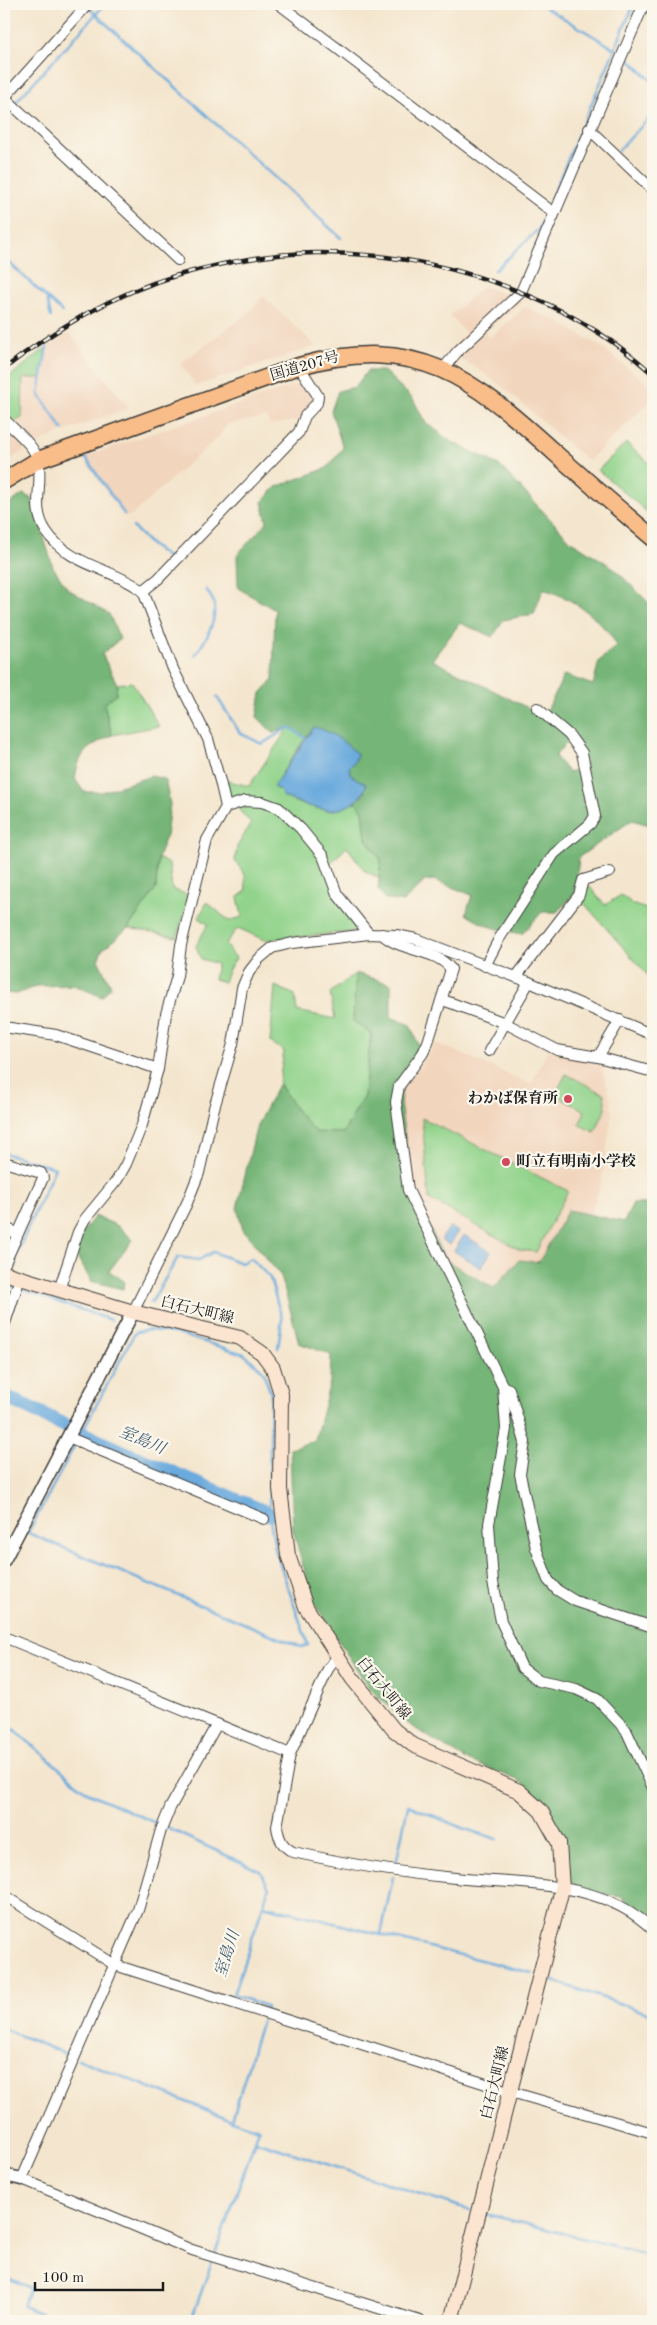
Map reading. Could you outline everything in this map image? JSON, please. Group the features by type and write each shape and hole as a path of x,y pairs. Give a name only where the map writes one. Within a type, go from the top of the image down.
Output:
{"highway":[{"name":"国道207号","path":"4,481 38,460 299,366 325,359 353,355 382,354 409,359 443,369 474,386 507,410 653,538"}],"main road":[{"name":"白石大町線","path":"4,1272 18,1285 59,1290 134,1312 240,1338 262,1353 273,1368 281,1394 280,1489 288,1555 306,1606 337,1658 394,1730 413,1745 519,1791 541,1811 559,1843 562,1889 451,2321"}],"street":[{"path":"88,4 7,100 178,260"},
{"path":"279,4 549,210"},
{"path":"443,369 457,352 521,292 549,210 590,129 644,4"},
{"path":"590,129 653,190"},
{"path":"143,591 158,579 299,432 305,416 317,403 318,396 299,366"},
{"path":"4,419 31,448 38,460 39,484 36,504 46,530 65,549 86,564 143,591 173,669 208,739 226,807"},
{"path":"486,966 499,939 554,854 590,824 595,816 582,753 570,735 537,708"},
{"path":"59,1290 78,1232 85,1219 117,1180 126,1164 142,1125 158,1069 166,1014 177,976 181,945 207,840 226,807 245,801 262,802 279,808 301,829 323,856 337,894 370,934"},
{"path":"516,977 579,895 583,880 610,872"},
{"path":"5,1554 74,1439 74,1424 134,1312 187,1203 199,1173 214,1108 233,1044 242,988 249,972 259,958 272,948 292,943 370,934 416,939 529,982 653,1035"},
{"path":"382,934 388,940 420,951 447,964 451,969 443,1000 423,1053 399,1086 396,1102 408,1190 503,1387 506,1429 490,1524 493,1582 501,1621 522,1668 539,1681 576,1690 598,1699 626,1730 653,1788"},
{"path":"489,1051 529,982"},
{"path":"443,1000 505,1023 557,1050 598,1057 653,1072"},
{"path":"598,1057 620,1020"},
{"path":"4,1028 56,1035 158,1069"},
{"path":"4,1162 40,1173 43,1178 4,1265"},
{"path":"4,1228 18,1233"},
{"path":"4,1326 18,1285"},
{"path":"503,1387 509,1389 525,1442 520,1474 536,1548 548,1580 557,1590 575,1601 653,1627"},
{"path":"74,1439 264,1519"},
{"path":"4,1638 290,1754"},
{"path":"337,1658 328,1669 290,1754 277,1827 278,1837 285,1848 293,1852 353,1866 455,1878 550,1886 604,1898 624,1907 653,1930"},
{"path":"22,2178 138,1910 163,1826 217,1724"},
{"path":"4,1895 115,1965 510,2092 653,2134"},
{"path":"4,2175 22,2178 208,2256 420,2321"}],"shaded area":[{"path":"483,286 521,301 485,332 490,338 525,307 557,321 603,348 653,388 653,399 588,461 504,388 475,367 447,353 466,333 450,316"},
{"path":"263,296 316,346 196,386 180,364 247,314"},
{"path":"69,333 129,408 62,432 33,446 12,423 22,418 23,378 41,378 46,348"},
{"path":"306,381 315,399 299,420 270,425 267,417 228,424 219,436 132,515 125,517 83,457"},
{"path":"4,424 27,449 4,463"},
{"name":"町立有明南小学校","path":"434,1042 531,1084 548,1050 599,1060 610,1096 612,1113 602,1179 591,1214 568,1210 539,1262 519,1260 494,1288 445,1259 412,1188 400,1103 402,1088 427,1056"}],"green space":[{"path":"46,348 41,378 23,378 22,418 12,423 4,414 4,381"},
{"path":"367,371 384,371 413,399 425,422 452,442 499,465 571,541 614,568 653,607 653,826 632,820 579,857 575,893 557,912 542,912 522,934 493,927 472,918 466,914 472,895 434,880 425,881 403,902 385,899 378,889 381,860 366,839 363,811 356,802 365,792 352,776 349,768 355,761 314,727 305,738 289,727 273,733 257,717 261,693 273,680 275,610 238,588 237,555 267,522 262,502 276,487 327,468 343,448 331,411 338,391 355,387","holes":["543,589 565,598 585,610 602,626 617,645 599,661 593,685 564,675 543,719 534,711 432,660 460,623 493,637 503,620 534,614","569,740 587,763 569,773 555,756"]},
{"path":"626,443 653,466 653,517 598,470"},
{"path":"23,494 32,499 53,567 68,589 109,614 120,639 102,654 117,684 116,694 104,704 112,735 86,751 79,762 75,779 84,792 102,792 151,776 165,779 170,804 166,836 158,858 156,889 128,928 102,950 98,960 111,986 102,997 74,985 36,986 17,994 4,993 4,829 6,823 4,816 4,508"},
{"path":"132,682 159,726 112,735 104,704 116,694 117,684"},
{"path":"289,727 305,738 273,787 282,791 282,796 298,803 330,811 356,802 363,811 366,839 381,860 379,878 365,871 347,847 325,868 361,931 264,940 238,928 225,944 236,958 224,982 214,979 217,964 201,959 196,946 208,924 199,918 207,902 229,921 242,917 238,897 246,891 245,875 235,861 237,847 251,823 228,798 224,780 249,786"},
{"path":"158,858 169,864 172,889 190,896 177,937 128,928 156,889"},
{"path":"589,886 605,905 621,895 634,905 653,911 653,977 650,978 575,893"},
{"path":"356,973 353,1021 371,1034 364,1096 343,1133 315,1132 294,1107 279,1083 284,1051 270,1042 275,986 295,995 297,1011 335,1019 330,993"},
{"path":"356,973 391,984 391,1017 410,1025 420,1049 402,1088 400,1103 412,1188 445,1260 494,1288 519,1260 539,1262 568,1210 624,1222 633,1204 653,1204 653,1919 621,1897 582,1890 569,1880 565,1843 550,1810 520,1781 465,1759 411,1726 369,1688 313,1601 293,1530 290,1449 315,1440 330,1382 331,1355 299,1343 281,1276 243,1230 237,1208 257,1125 279,1083 294,1107 315,1132 343,1133 364,1096 371,1034 353,1021"},
{"path":"566,1074 604,1094 606,1108 595,1132 579,1125 585,1111 555,1095"},
{"path":"422,1118 568,1191 536,1252 520,1250 429,1199"},
{"path":"95,1216 118,1226 133,1240 109,1271 124,1281 123,1289 91,1281 75,1253 83,1232"}],"water":[{"path":"314,727 326,731 348,745 357,754 355,761 349,768 352,776 366,784 357,800 346,807 327,810 298,803 282,796 281,791 273,787"},
{"path":"450,1226 458,1232 450,1245 441,1240"},
{"path":"464,1235 491,1252 481,1268 454,1251"}],"waterway":[{"path":"15,103 105,4"},
{"path":"540,4 615,49"},
{"path":"549,204 634,4"},
{"path":"89,8 341,238"},
{"path":"628,58 653,82"},
{"path":"4,115 11,107"},
{"path":"618,151 653,114"},
{"path":"647,191 653,197"},
{"path":"495,270 539,229 546,212"},
{"path":"4,258 62,312"},
{"path":"47,299 51,317"},
{"path":"47,347 39,394 63,430"},
{"path":"86,458 124,514"},
{"path":"133,527 151,545 170,559"},
{"path":"195,655 203,644 214,617 214,603 206,589"},
{"path":"217,697 240,733 262,744 289,727 305,738"},
{"path":"4,1153 55,1168 11,1266"},
{"path":"151,1303 178,1257 199,1260 213,1252 241,1263 251,1258 270,1278 282,1319 278,1348"},
{"path":"4,1284 14,1287"},
{"path":"20,1289 111,1320"},
{"path":"151,1330 175,1333 244,1354 263,1371 271,1394 269,1514 276,1553 308,1645 301,1647 28,1533 132,1338 136,1332 151,1330"},
{"name":"室島川","path":"4,1396 106,1445 269,1514"},
{"name":"室島川","path":"4,1721 87,1792 160,1825"},
{"path":"396,1864 408,1805 462,1828 497,1839"},
{"name":"室島川","path":"165,1827 260,1871 269,1888 233,1995 266,2006 265,2011"},
{"path":"381,1934 393,1877"},
{"path":"263,1905 532,1973"},
{"path":"548,1979 653,2015"},
{"name":"室島川","path":"215,2254 259,2129 232,2120 263,2016"},
{"path":"4,2029 73,2057"},
{"path":"78,2059 232,2120"},
{"path":"255,2141 470,2210"},
{"path":"486,2214 653,2256"},
{"name":"室島川","path":"191,2321 213,2259"},
{"path":"4,2276 30,2288 23,2306 59,2321"}],"railway":[{"path":"4,369 43,340 85,314 130,292 175,276 227,263 281,255 316,253 407,260 452,269 496,283 538,300 579,321 617,346 653,374"}],"place":[{"name":"わかば保育所","path":"568,1099"},
{"name":"町立有明南小学校","path":"506,1162"}]}
